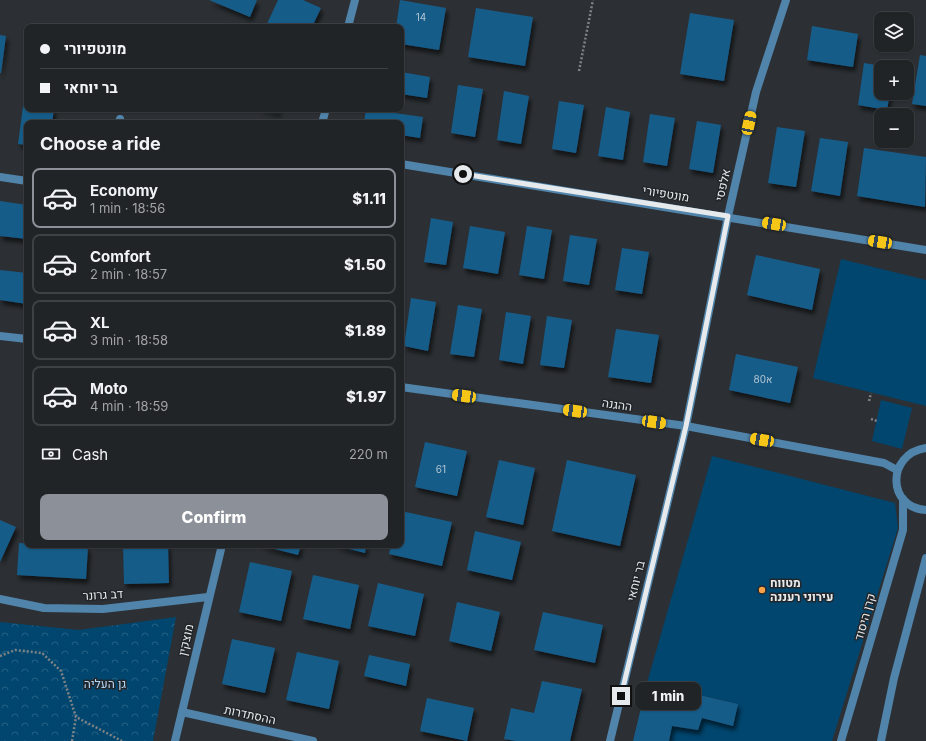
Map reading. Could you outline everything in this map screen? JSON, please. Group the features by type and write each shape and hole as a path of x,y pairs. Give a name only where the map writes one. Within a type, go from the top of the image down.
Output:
{"street":[{"path":"349,24 355,0"},
{"name":"אלפסי","path":"686,426 728,216 756,92 786,0"},
{"name":"מונטפיורי","path":"404,164 728,216 926,250"},
{"path":"0,177 24,181"},
{"path":"0,336 24,339"},
{"name":"ההגנה","path":"404,387 686,426 884,463 897,470"},
{"name":"בר יוחאי","path":"610,741 686,426"},
{"path":"926,448 909,454 901,461 897,470 896,481 898,491 903,499 911,506 926,510"},
{"name":"קרן היסוד","path":"841,741 903,530 903,499"},
{"name":"מוצקין","path":"175,741 208,597 221,548"},
{"path":"881,741 894,678 926,558"},
{"name":"דב גרונר","path":"0,599 44,608 103,609 208,597"},
{"name":"ההסתדרות","path":"182,712 313,741"}],"path":[{"path":"579,71 593,0"},
{"path":"869,401 871,392"},
{"path":"871,419 877,421"},
{"path":"0,656 15,650 42,653 61,671 76,717 72,741"},
{"path":"76,717 122,741"}],"green space":[{"path":"841,259 926,280 926,406 813,378"},
{"path":"881,400 912,408 902,449 872,441"},
{"name":"מטווח עירוני רעננה","path":"712,456 895,503 898,528 832,741 669,741 672,726 698,730 702,718 733,725 738,704 647,683"},
{"name":"גן העליה","path":"176,617 153,741 0,741 0,622 79,630"}],"building":[{"path":"209,0 257,0 250,17"},
{"path":"278,0 303,0 321,8 313,24 267,24"},
{"path":"400,0 446,8 439,50 404,44 404,24 396,24"},
{"path":"476,8 533,17 525,66 468,57"},
{"path":"690,13 734,20 724,81 680,74"},
{"path":"812,26 858,34 853,67 807,60"},
{"path":"0,35 6,36 1,73 0,73"},
{"path":"920,55 926,56 926,106 912,104 913,100 914,100"},
{"path":"864,63 874,65 874,100 889,100 887,108 875,108 858,105"},
{"path":"404,73 430,77 427,98 404,94"},
{"path":"458,85 483,89 475,137 451,133"},
{"path":"504,91 529,96 521,144 497,140"},
{"path":"24,99 24,112 54,112 52,120 24,120 24,145 18,144"},
{"path":"559,101 584,105 576,153 552,149"},
{"path":"606,107 630,112 623,160 598,156"},
{"path":"366,112 387,112 423,117 420,138 404,135 404,120 364,120"},
{"path":"650,114 675,118 667,166 643,162"},
{"path":"697,121 721,125 713,173 689,169"},
{"path":"777,127 805,131 796,187 768,183"},
{"path":"820,138 848,142 840,196 811,191"},
{"path":"864,148 926,157 925,207 857,196"},
{"path":"0,201 24,205 24,239 0,236"},
{"path":"431,218 453,222 446,265 424,262"},
{"path":"470,226 505,232 498,274 463,268"},
{"path":"527,226 552,230 544,279 519,275"},
{"path":"570,235 597,239 589,285 563,281"},
{"path":"622,248 649,252 642,294 615,290"},
{"path":"756,255 820,269 812,310 747,295"},
{"path":"0,270 24,273 24,304 0,300"},
{"path":"411,298 436,302 428,351 404,346"},
{"path":"458,305 482,309 474,357 450,354"},
{"path":"506,312 531,316 523,364 499,360"},
{"path":"547,316 572,320 564,368 540,365"},
{"path":"616,329 659,335 651,383 608,377"},
{"path":"736,354 798,367 790,403 729,390"},
{"path":"425,442 467,451 457,496 415,487"},
{"path":"499,460 535,468 523,525 486,517"},
{"path":"567,460 636,475 620,546 552,531"},
{"path":"404,512 452,522 442,566 389,554 390,548 404,548"},
{"path":"0,520 16,527 0,562"},
{"path":"475,531 521,542 512,580 467,570"},
{"path":"19,543 24,543 24,548 88,548 86,579 17,575"},
{"path":"123,548 168,548 169,583 124,584"},
{"path":"271,548 300,548 298,555"},
{"path":"345,548 366,548 365,553"},
{"path":"250,562 292,571 281,621 239,612"},
{"path":"313,575 359,585 350,629 303,619"},
{"path":"378,583 424,594 415,636 368,626"},
{"path":"457,602 500,612 491,651 449,641"},
{"path":"543,612 603,625 595,663 534,650"},
{"path":"232,639 275,648 265,693 222,684"},
{"path":"297,652 339,661 329,709 286,700"},
{"path":"369,655 410,664 406,686 364,676"},
{"path":"542,681 582,689 570,741 516,741 504,739 511,708 534,713"},
{"path":"647,683 738,704 733,726 702,718 698,730 672,726 669,741 633,741"},
{"path":"427,698 474,708 467,741 420,731"}],"place":[{"name":"מטווח עירוני רעננה","path":"762,590"}],"route":[{"path":"463,174 728,216 686,426 621,696"}]}
